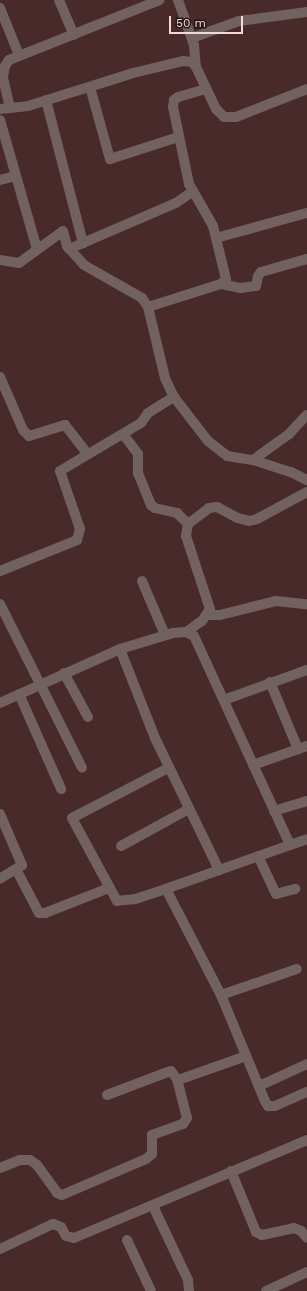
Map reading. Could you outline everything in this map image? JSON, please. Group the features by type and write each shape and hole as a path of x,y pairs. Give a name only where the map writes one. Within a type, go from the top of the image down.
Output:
{"street":[{"path":"59,0 74,35"},
{"path":"160,0 9,60 5,66 3,77 5,108 46,100 183,61 192,62 219,113 231,118 307,89"},
{"path":"178,0 192,38 196,67"},
{"path":"0,8 19,55"},
{"path":"192,38 239,21 307,12"},
{"path":"90,87 110,159 178,137"},
{"path":"148,307 221,284 225,282 227,275 211,220 192,192 178,137 174,100 206,89"},
{"path":"46,100 84,243"},
{"path":"0,120 37,249"},
{"path":"0,180 16,176"},
{"path":"69,249 176,203 192,192"},
{"path":"216,238 307,214"},
{"path":"0,260 20,263 37,249 64,231 69,249 84,265 137,294 148,307 165,378 174,397 216,450 227,456 253,460 291,472 307,480"},
{"path":"221,284 240,288 256,286 258,276 261,272 307,259"},
{"path":"0,377 23,430 29,436 65,425 88,454"},
{"path":"0,571 71,543 80,536 76,514 60,471 141,423 148,413 174,397"},
{"path":"253,460 289,434 307,415"},
{"path":"123,434 138,454 138,473 151,505 155,508 177,514 188,524"},
{"path":"207,615 210,604 186,536 188,524 209,508 216,507 238,518 249,521 257,519 307,492"},
{"path":"142,581 165,635"},
{"path":"0,702 120,649 165,635 186,632 207,615 229,613 276,601 307,604"},
{"path":"0,604 82,768"},
{"path":"186,632 194,636 200,645 253,766 290,845"},
{"path":"120,649 168,768 219,870"},
{"path":"224,700 270,682 307,670"},
{"path":"64,673 88,717"},
{"path":"253,766 303,748 270,682"},
{"path":"19,694 61,789"},
{"path":"168,768 72,818 114,897 121,902 166,889 307,839"},
{"path":"274,811 307,801"},
{"path":"121,846 189,810"},
{"path":"0,814 21,859 21,867 0,879"},
{"path":"258,856 275,893 278,895 295,889"},
{"path":"16,870 39,913 45,913 109,888"},
{"path":"166,889 221,995 265,1101 271,1107 307,1092"},
{"path":"221,995 297,969"},
{"path":"177,1079 246,1056"},
{"path":"259,1086 307,1064"},
{"path":"0,1168 20,1160 30,1160 37,1165 58,1193 62,1195 146,1159 152,1154 152,1135 178,1126 188,1118 177,1079 173,1072 168,1072 107,1095"},
{"path":"0,1248 53,1224 61,1227 66,1236 74,1238 307,1140"},
{"path":"231,1171 256,1232 262,1235 294,1228 302,1231 307,1238"},
{"path":"153,1206 188,1280 189,1291"},
{"path":"128,1240 151,1291"},
{"path":"266,1291 307,1272"}]}
